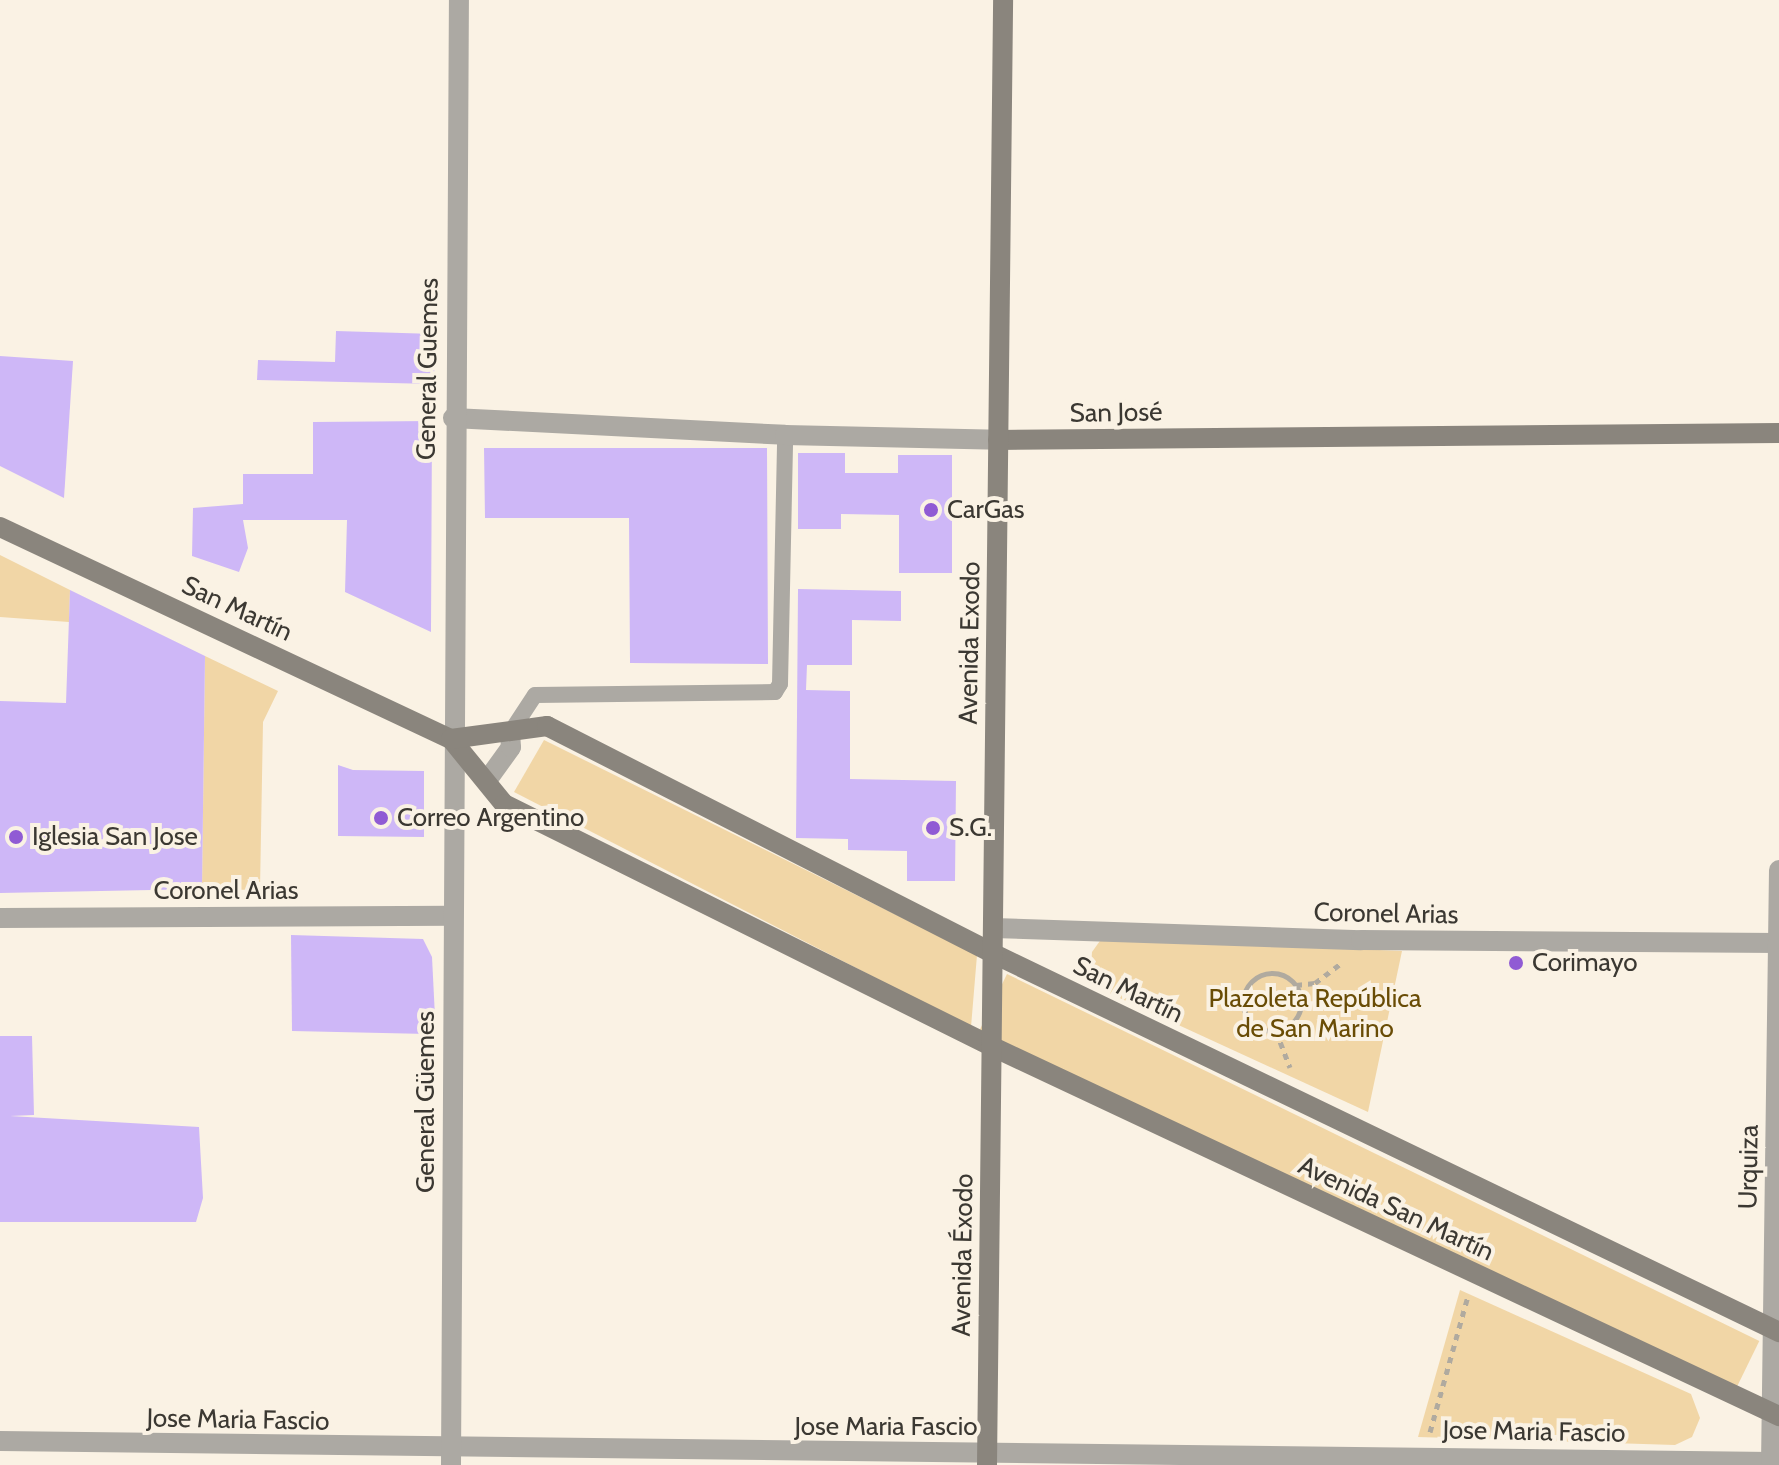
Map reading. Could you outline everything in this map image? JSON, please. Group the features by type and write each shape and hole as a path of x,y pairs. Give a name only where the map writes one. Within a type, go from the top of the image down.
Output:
{"main road":[{"name":"Avenida Exodo","path":"991,1046 1003,0"},
{"name":"San José","path":"998,440 1779,433"},
{"name":"San Martín","path":"0,527 451,739 488,779 504,804 991,1046"},
{"name":"San Martín","path":"451,739 547,726 992,953 1776,1330"},
{"name":"Avenida San Martín","path":"991,1046 1776,1414"},
{"name":"Avenida Éxodo","path":"987,1459 991,1046"}],"street":[{"name":"General Guemes","path":"451,739 459,0"},
{"name":"San José","path":"453,418 785,435 998,440"},
{"path":"488,779 511,747 510,733"},
{"name":"General Güemes","path":"451,739 451,1458"},
{"name":"Urquiza","path":"1771,1464 1776,1414 1779,870"},
{"name":"Coronel Arias","path":"0,918 452,916"},
{"name":"Coronel Arias","path":"993,928 1361,940 1778,943"},
{"name":"Jose Maria Fascio","path":"0,1441 451,1458 1423,1456 1771,1464"}],"lane":[{"path":"510,733 535,695 775,692 780,684 785,435"}],"path":[{"path":"1276,1031 1250,1022 1243,1005 1247,986 1271,973 1296,985 1330,975 1361,940"},
{"path":"1276,1031 1299,1014 1296,985"},
{"path":"1276,1031 1280,1048 1296,1071"},
{"path":"1423,1456 1474,1275"}],"green space":[{"path":"0,555 70,590 69,622 0,617"},
{"path":"205,656 278,691 263,722 260,890 202,889"},
{"path":"544,740 977,955 971,1027 514,792"},
{"name":"Plazoleta República de San Marino","path":"1102,938 1402,951 1368,1112 1100,989 1091,966 1092,952"},
{"path":"1007,974 1759,1341 1731,1398 979,1032"},
{"path":"1460,1290 1691,1394 1700,1418 1692,1437 1675,1445 1418,1437"}],"building":[{"path":"336,331 435,334 434,384 257,380 258,360 335,362"},
{"path":"0,356 73,361 64,498 0,466"},
{"path":"432,421 431,632 345,592 347,520 243,520 248,548 239,572 192,556 193,508 243,504 243,474 313,474 313,422"},
{"path":"484,448 767,448 768,664 630,663 629,518 485,518"},
{"path":"798,453 845,453 845,473 898,473 898,455 952,455 952,573 899,573 899,515 841,514 841,529 798,529"},
{"path":"798,589 901,591 901,621 852,620 852,665 807,665 806,690 850,691 850,779 956,781 955,881 907,881 907,851 848,850 848,839 796,838"},
{"path":"70,590 205,656 202,889 0,893 0,701 66,703"},
{"name":"Correo Argentino","path":"338,765 353,770 424,771 424,837 338,836"},
{"path":"291,935 423,939 432,957 435,1017 428,1034 292,1031"},
{"path":"0,1036 32,1036 34,1115 10,1116 199,1127 203,1198 196,1222 0,1222"}],"place":[{"name":"CarGas","path":"931,510"},
{"name":"Correo Argentino","path":"381,818"},
{"name":"S.G.","path":"933,828"},
{"name":"Iglesia San Jose","path":"16,837"},
{"name":"Corimayo","path":"1516,963"}]}
